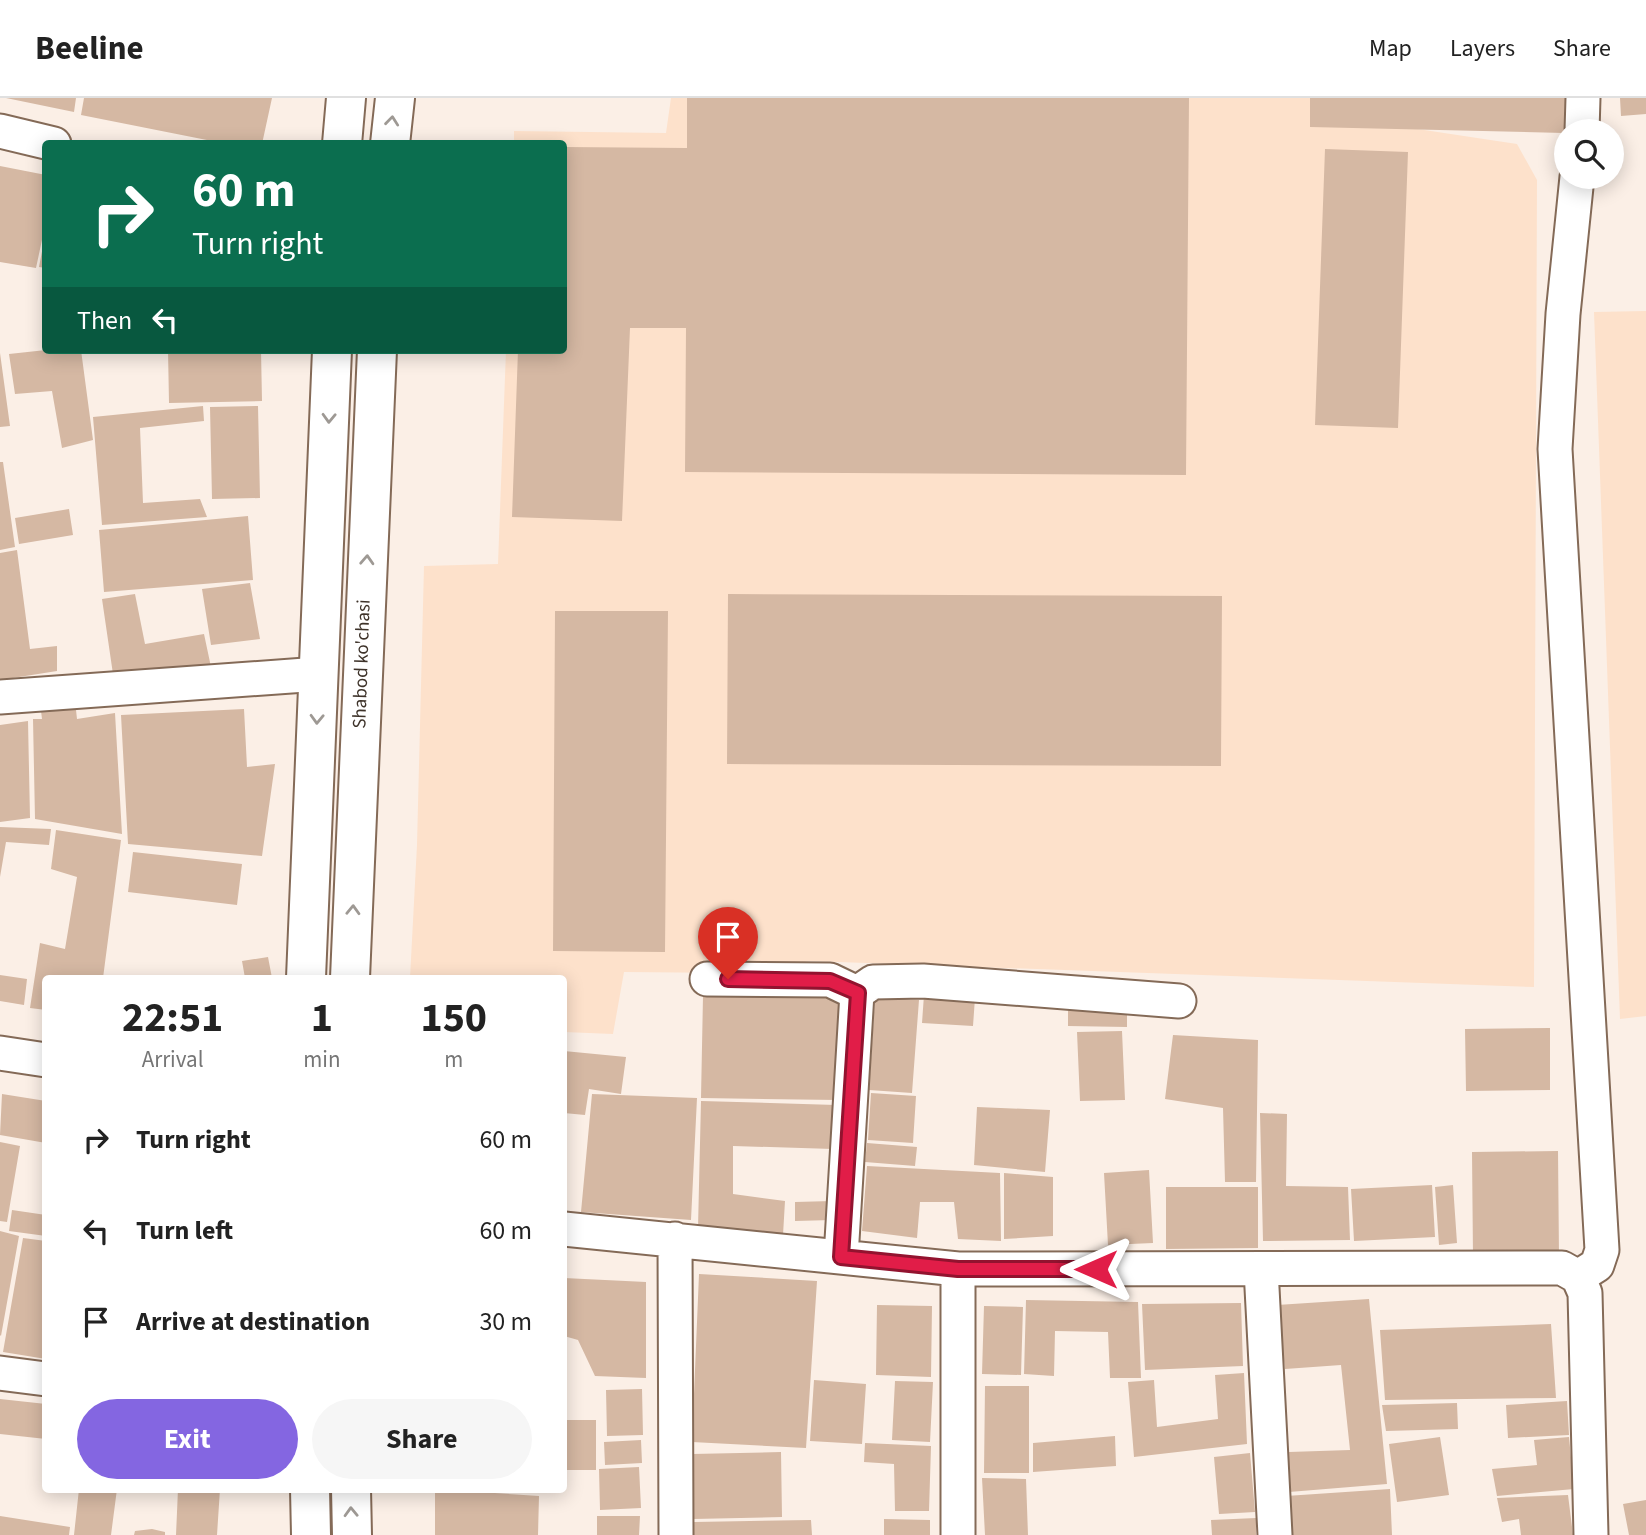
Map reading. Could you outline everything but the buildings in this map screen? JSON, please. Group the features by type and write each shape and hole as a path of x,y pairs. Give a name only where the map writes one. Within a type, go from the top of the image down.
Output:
{"main road":[{"path":"342,140 346,98"},
{"path":"390,140 395,98"},
{"path":"306,975 332,354"},
{"name":"Shabod ko'chasi","path":"351,975 377,354"},
{"path":"310,1493 311,1535"},
{"path":"351,1493 352,1535"}],"street":[{"path":"1582,119 1583,98"},
{"path":"0,131 42,141"},
{"path":"1576,189 1563,314 1555,449 1602,1250 1597,1265 1578,1277"},
{"path":"0,697 319,674"},
{"path":"707,979 830,981 858,993"},
{"path":"858,993 873,982 923,981 1179,1001"},
{"path":"841,1257 858,993"},
{"path":"0,1053 42,1059"},
{"path":"567,1229 958,1269 1562,1268 1578,1277 1585,1293 1591,1535"},
{"path":"675,1239 676,1535"},
{"path":"958,1269 958,1535"},
{"path":"1261,1269 1275,1535"},
{"path":"0,1373 42,1378"}],"shaded area":[{"path":"671,98 1318,98 1318,114 1517,144 1537,180 1534,987 811,961 736,973 624,972 613,1034 567,1032 567,975 410,975 417,845 424,566 498,564 506,354 567,354 567,140 514,140 514,131 666,133"},
{"path":"1646,311 1646,1016 1620,1019 1594,312"}],"route":[{"path":"728,979 830,981 858,993 853,1021 841,1257 958,1269 1096,1269"}]}
